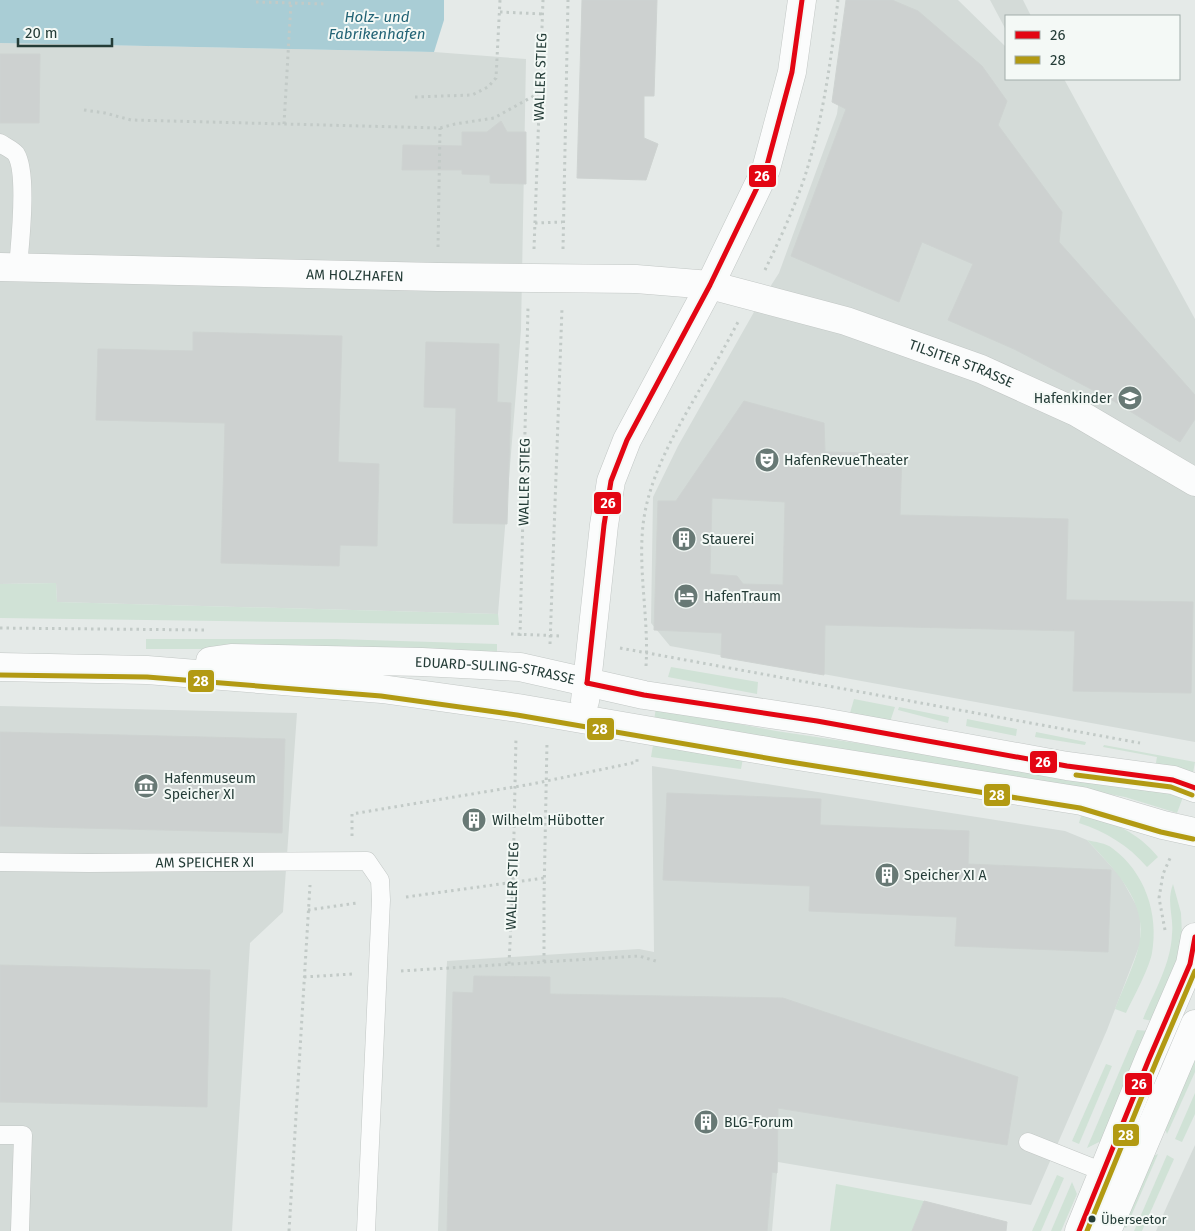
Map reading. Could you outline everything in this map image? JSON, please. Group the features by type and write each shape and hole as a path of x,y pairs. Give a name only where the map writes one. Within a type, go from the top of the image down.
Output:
{"street":[{"path":"583,720 604,525 611,481 627,440 710,285 766,169 792,72 802,0"},
{"name":"AM HOLZHAFEN","path":"9,267 438,277 636,279 710,285"},
{"name":"TILSITER STRASSE","path":"710,285 846,321 981,370 1076,412 1195,482"},
{"name":"EDUARD-SULING-STRASSE","path":"147,670 231,658 422,662 520,667 644,695 817,721 1067,766 1173,780 1195,788"},
{"name":"EDUARD-SULING-STRASSE","path":"0,667 147,670 382,689 518,708 785,754 1082,800 1189,831"},
{"path":"1107,1231 1115,1176 1149,1059 1190,964 1195,937"},
{"path":"1079,1231 1115,1176 1195,1024"}],"lane":[{"path":"0,143 16,154 21,172 22,222 9,267"},
{"name":"AM SPEICHER XI","path":"0,862 367,861 380,880 381,900 366,1231"},
{"path":"0,1134 23,1135 20,1230"},
{"path":"1028,1142 1115,1176"}],"path":[{"path":"415,97 472,95 488,87 496,78 500,0"},
{"name":"WALLER STIEG","path":"520,667 529,277 534,252 543,0"},
{"name":"WALLER STIEG","path":"549,674 563,278 562,222 568,0"},
{"path":"647,652 643,599 643,525 652,485 673,436 752,297 784,230 804,180 821,117 838,0"},
{"path":"256,2 327,4"},
{"path":"284,124 290,3"},
{"path":"500,12 543,14"},
{"path":"84,110 131,120 440,128 494,118 539,93"},
{"path":"438,277 440,128"},
{"path":"535,223 562,222"},
{"name":"WALLER STIEG","path":"509,964 518,708"},
{"path":"544,962 548,714"},
{"path":"352,814 515,786 636,762"},
{"path":"1164,938 1165,929 1159,898 1163,874 1189,831"},
{"path":"289,1231 308,910 544,878"},
{"path":"304,977 639,956 660,962"}],"shaded area":[{"path":"852,0 958,0 1005,46 1005,80 1065,80 1195,319 1195,742 670,646 651,623 653,497 678,446 754,312 779,273 837,114"},
{"path":"990,0 1023,0 1030,15 1005,15 1005,28"},
{"path":"0,43 434,52 526,59 521,330 498,614 57,602 56,583 0,584"},
{"path":"0,706 297,713 283,912 250,943 232,1231 0,1231"},
{"path":"652,766 1065,831 1087,840 1120,876 1140,912 1140,944 1107,1030 1031,1205 778,1162 772,1231 438,1231 447,961 639,949 654,952"},
{"path":"1195,1145 1195,1231 1156,1231 1167,1206"}],"green space":[{"path":"56,583 57,602 498,614 499,625 0,618 0,584"},
{"path":"146,639 336,639 497,644 497,654 336,649 146,649"},
{"path":"671,667 758,682 757,694 668,677"},
{"path":"854,699 895,707 890,722 850,713"},
{"path":"899,707 949,717 948,723 898,710"},
{"path":"656,708 776,731 1152,787 1183,797 1177,813 1125,797 1055,784 653,726"},
{"path":"967,719 1017,729 1016,736 966,726"},
{"path":"1036,732 1086,742 1085,745 1035,737"},
{"path":"653,745 743,758 741,769 651,757"},
{"path":"1104,745 1195,762 1193,773 1155,768 1157,757 1103,747"},
{"path":"1082,812 1133,834 1158,857 1147,867 1116,840 1079,823"},
{"path":"1087,840 1110,846 1123,858 1141,881 1151,909 1154,938 1152,953 1126,1013 1115,1009 1139,945 1141,929 1139,914 1134,900 1118,874"},
{"path":"1173,884 1181,913 1182,935 1180,956 1152,1021 1143,1019 1169,956 1172,934 1170,897"},
{"path":"1137,1030 1148,1031 1101,1141 1087,1148"},
{"path":"1195,1046 1195,1072 1167,1134 1162,1120"},
{"path":"1106,1064 1112,1066 1079,1144 1072,1141"},
{"path":"1195,1093 1195,1114 1182,1142 1175,1139"},
{"path":"1158,1154 1126,1228 1117,1224 1145,1160"},
{"path":"1167,1155 1174,1159 1142,1231 1134,1231"},
{"path":"1057,1175 1064,1178 1041,1231 1032,1231"},
{"path":"1072,1182 1077,1194 1061,1231 1051,1231"},
{"path":"836,1184 924,1201 912,1231 830,1231"}],"water":[{"name":"Holz- und Fabrikenhafen","path":"0,0 444,0 444,20 434,52 0,43"}],"building":[{"path":"582,0 657,0 654,96 644,96 644,138 658,144 646,180 577,178"},
{"path":"846,0 892,0 918,11 982,66 1007,101 998,125 1062,212 1059,242 1195,395 1195,419 1180,442 1112,400 1014,349 948,320 973,264 922,242 899,302 791,256 846,109 832,102"},
{"path":"0,54 40,54 39,123 0,123"},
{"path":"501,121 507,132 526,132 526,184 490,183 490,175 462,174 462,170 402,170 403,145 462,146 462,132 487,132"},
{"path":"193,332 342,336 338,462 379,464 377,546 340,545 339,566 221,563 225,423 96,420 98,349 193,351"},
{"path":"426,342 499,344 497,402 511,403 507,524 453,523 456,408 424,407"},
{"path":"744,401 824,423 825,452 902,454 900,515 1068,519 1066,600 1193,602 1191,693 1073,691 1075,631 825,625 824,675 721,657 722,633 654,630 658,501 676,501","holes":["712,498 785,502 783,585 743,584 737,576 710,574"]},
{"path":"0,732 285,739 282,833 0,826"},
{"name":"Speicher XI A","path":"667,793 821,799 820,825 969,831 968,864 1111,870 1108,952 955,946 957,917 809,911 810,886 663,880"},
{"path":"0,965 210,970 207,1107 0,1102"},
{"path":"474,976 550,977 550,994 783,998 1018,1077 1007,1145 778,1108 777,1173 772,1172 767,1231 447,1231 453,992 473,993"},
{"path":"924,1201 1007,1222 1006,1231 912,1231"}],"transit line":[{"name":"26","path":"587,683 604,525 611,481 627,440 710,285 766,169 792,72 802,0"},
{"name":"28","path":"0,675 147,677 381,696 517,715 784,761 1080,808 1161,832 1193,839"},
{"name":"26","path":"587,683 644,695 817,721 1067,766 1173,780 1195,788"},
{"name":"28","path":"1076,775 1171,787 1192,795"},
{"name":"26","path":"1079,1231 1190,964 1195,937"},
{"name":"28","path":"1087,1231 1195,971"}],"place":[{"name":"Hafenkinder","path":"1130,398"},
{"name":"HafenRevueTheater","path":"767,460"},
{"name":"Stauerei","path":"684,539"},
{"name":"HafenTraum","path":"686,596"},
{"name":"Hafenmuseum Speicher XI","path":"146,786"},
{"name":"Wilhelm Hübotter","path":"474,820"},
{"name":"Speicher XI A","path":"887,875"},
{"name":"BLG-Forum","path":"706,1122"},
{"name":"Überseetor","path":"1092,1219"}]}
